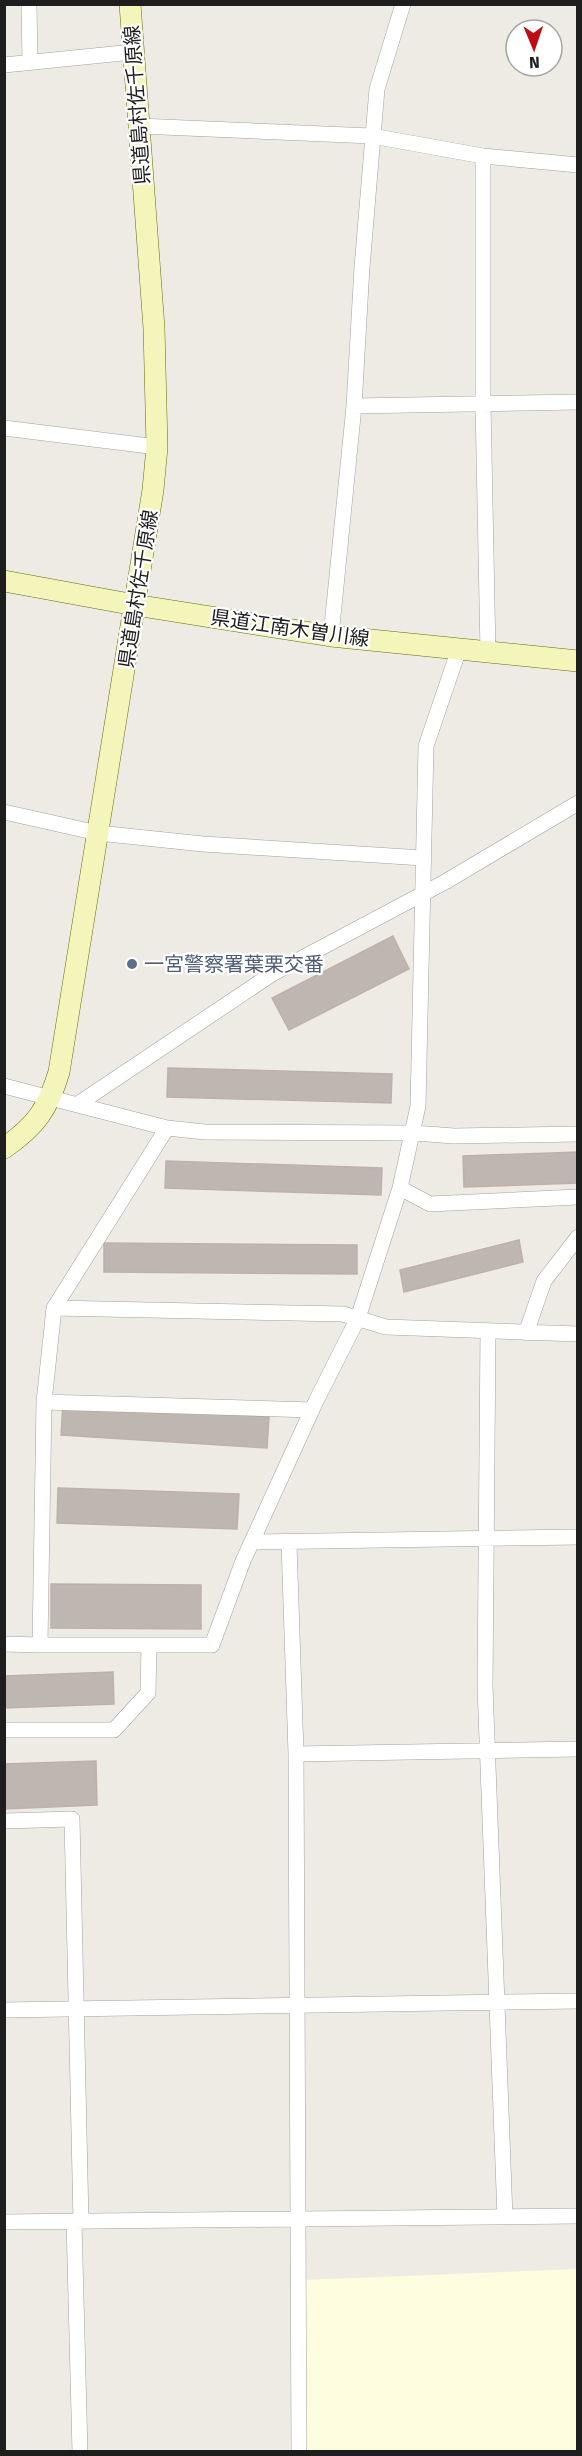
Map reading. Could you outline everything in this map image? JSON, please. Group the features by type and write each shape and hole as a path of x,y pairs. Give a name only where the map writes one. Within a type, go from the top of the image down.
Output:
{"main road":[{"name":"県道島村佐千原線","path":"4,1148 25,1134 52,1097 68,1027 148,536 157,447 154,328 130,4"},
{"name":"県道江南木曽川線","path":"4,581 135,605 331,636 578,661"}],"street":[{"path":"29,4 30,61"},
{"path":"331,636 354,406 377,88 403,4"},
{"path":"4,65 133,52"},
{"path":"139,126 372,136 483,156 578,165"},
{"path":"483,156 483,404 488,652"},
{"path":"354,406 578,402"},
{"path":"4,428 157,447"},
{"path":"4,1644 212,1645 252,1542 312,1410 358,1318 400,1188 414,1133 418,1106 426,746 459,649"},
{"path":"78,1104 272,974 422,894 578,803"},
{"path":"4,812 98,833 203,844 423,858"},
{"path":"4,1086 167,1128 205,1132 414,1133 454,1136 578,1134"},
{"path":"40,1645 44,1402 54,1308 167,1128"},
{"path":"400,1188 430,1204 578,1197"},
{"path":"526,1333 544,1281 578,1237"},
{"path":"54,1308 343,1314 386,1327 578,1334"},
{"path":"488,1332 485,1686 505,2217"},
{"path":"44,1402 312,1410"},
{"path":"252,1542 578,1537"},
{"path":"289,1543 296,1754 298,2451"},
{"path":"4,1730 114,1731 148,1693 149,1645"},
{"path":"296,1754 578,1749"},
{"path":"4,1821 72,1819 80,2451"},
{"path":"4,2010 578,2001"},
{"path":"4,2222 298,2217 578,2216"}],"shaded area":[{"path":"577,2269 577,2451 305,2451 302,2280"}],"building":[{"path":"393,936 409,969 289,1030 272,998"},
{"path":"168,1068 392,1074 391,1103 167,1097"},
{"path":"578,1152 578,1183 464,1187 463,1156"},
{"path":"166,1161 382,1168 381,1195 165,1188"},
{"path":"519,1240 523,1262 404,1292 400,1270"},
{"path":"104,1243 357,1245 357,1274 104,1272"},
{"path":"63,1404 269,1417 267,1448 61,1435"},
{"path":"58,1488 239,1494 237,1529 57,1523"},
{"path":"51,1584 201,1585 201,1629 51,1628"},
{"path":"113,1672 114,1704 4,1708 4,1676"},
{"path":"96,1761 97,1805 4,1809 4,1764"}],"place":[{"name":"一宮警察署葉栗交番","path":"132,964"}]}
